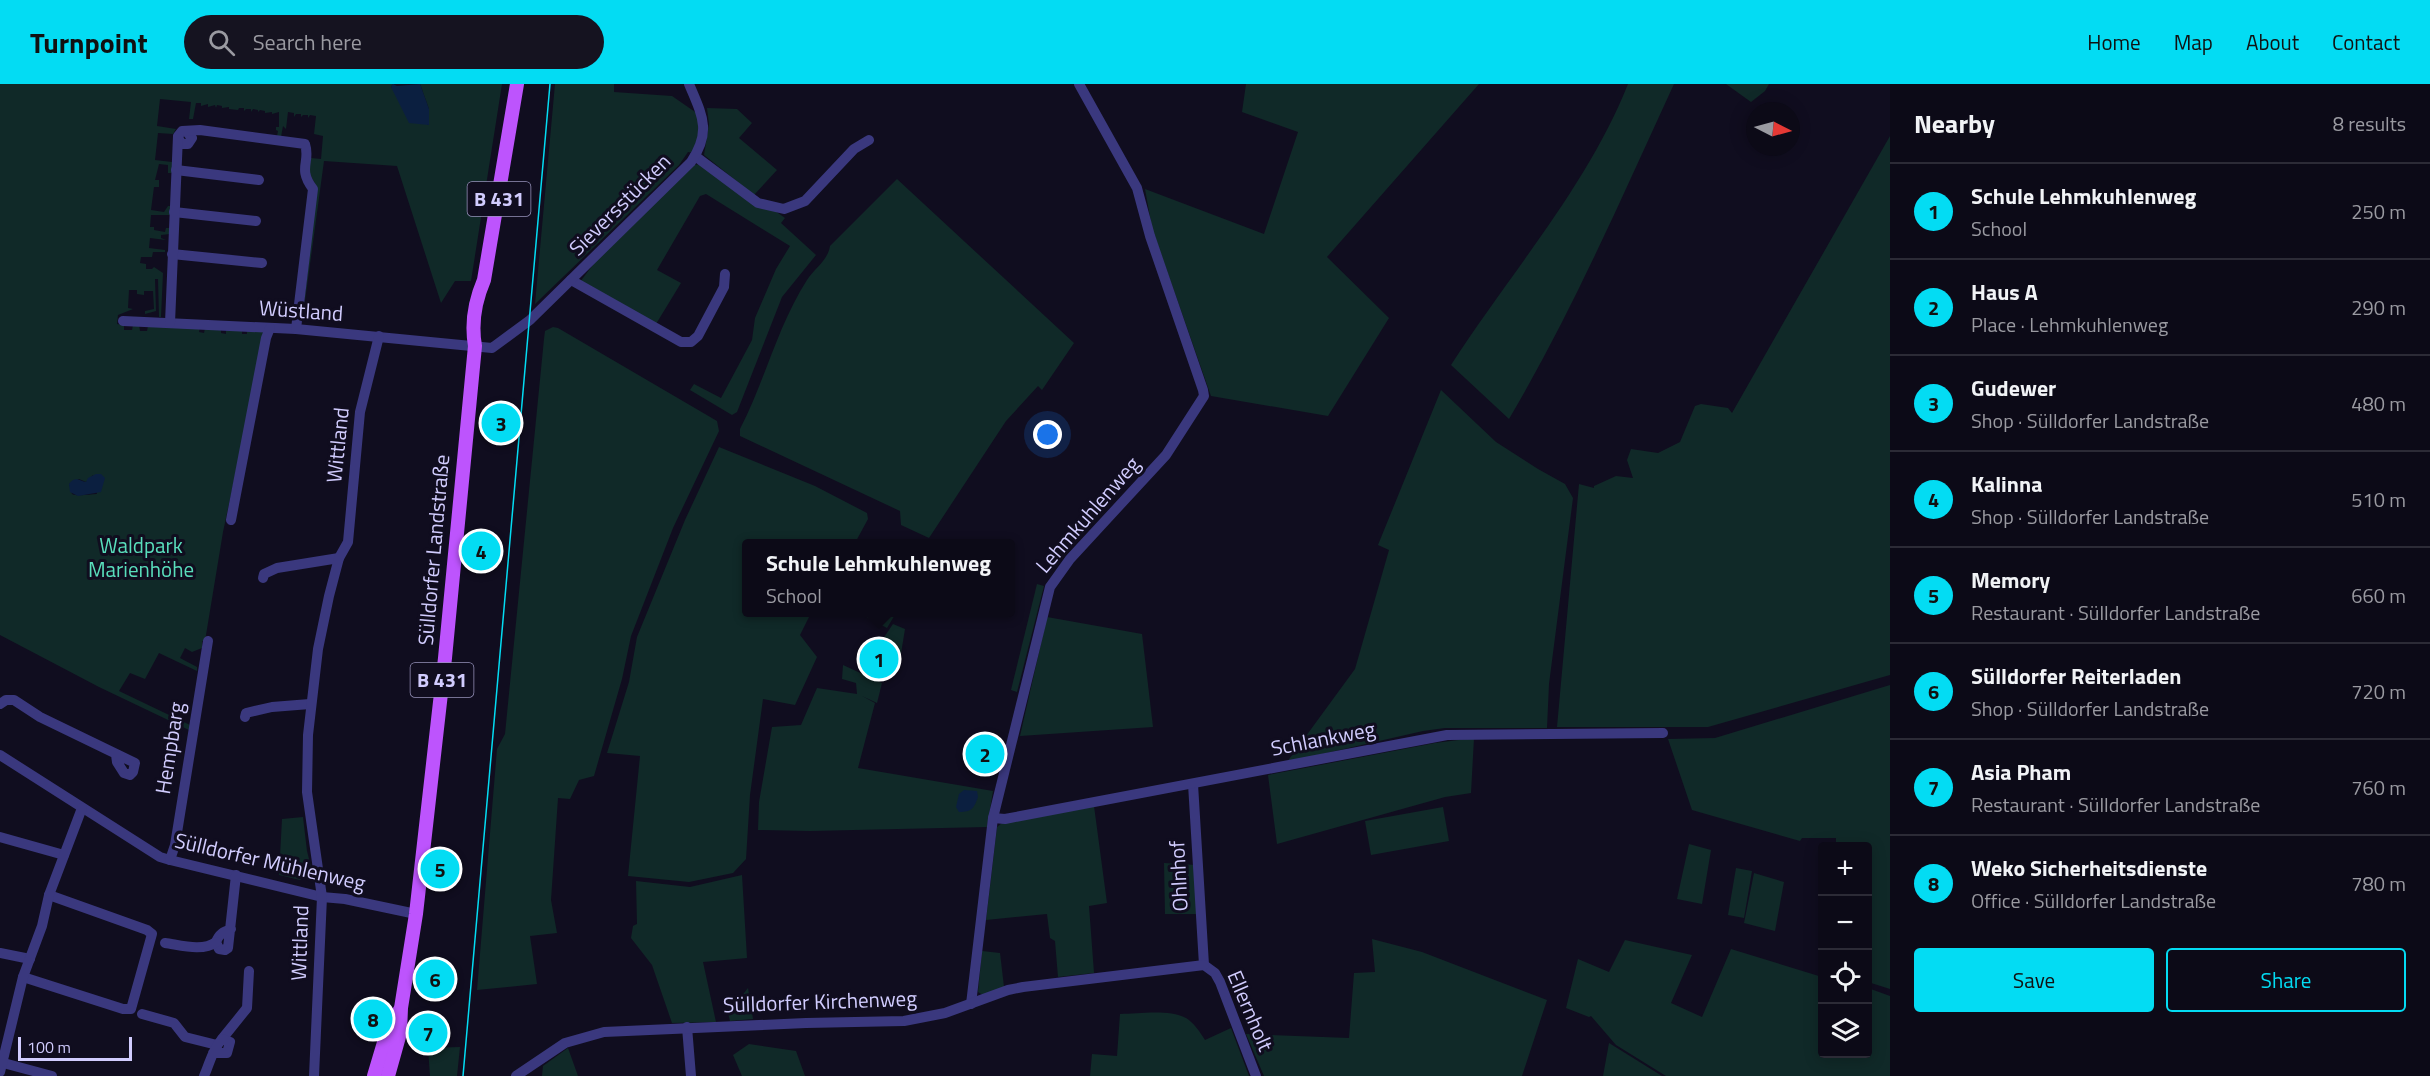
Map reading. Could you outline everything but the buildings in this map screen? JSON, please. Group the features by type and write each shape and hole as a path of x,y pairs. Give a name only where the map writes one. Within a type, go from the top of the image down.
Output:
{"main road":[{"name":"Sülldorfer Landstraße","path":"388,1076 400,1033 401,1008 417,914 475,346 482,331 486,296 484,280 517,84"},
{"name":"Sülldorfer Landstraße","path":"374,1076 388,1029 401,1008"}],"street":[{"name":"Sieversstücken","path":"475,346 492,348 530,320 695,156 703,136 703,120 689,84"},
{"name":"Lehmkuhlenweg","path":"971,1004 993,818 1050,587 1070,560 1166,455 1204,396 1150,236 1137,188 1079,84"},
{"path":"170,323 176,155 188,136 304,144 306,148 304,173 313,189 296,329"},
{"name":"Sieversstücken","path":"695,156 758,203 784,209 805,201 854,149 869,140"},
{"path":"176,170 259,180"},
{"path":"174,212 256,221"},
{"path":"172,254 262,263"},
{"name":"Sieversstücken","path":"571,280 681,342 692,342 698,336 724,287 725,274"},
{"name":"Wüstland","path":"123,321 296,329 475,346"},
{"path":"231,520 266,338 270,328"},
{"name":"Wittland","path":"314,1076 322,897 308,792 310,704 318,649 339,558 348,542 360,412 379,336"},
{"path":"263,578 264,574 277,568 339,558"},
{"name":"Hempbarg","path":"170,860 175,845 208,641"},
{"path":"0,705 6,700 14,700 40,717 116,755"},
{"path":"245,717 246,713 272,707 310,704"},
{"name":"Schlankweg","path":"993,818 1005,819 1447,735 1663,734"},
{"name":"Sülldorfer Mühlenweg","path":"0,755 82,808 170,860 322,897 345,899 417,914"},
{"name":"Ohlnhof","path":"1193,784 1204,965"},
{"path":"52,1076 1,1066 23,977 49,895 82,808"},
{"path":"0,837 64,855"},
{"path":"165,943 190,947 211,946 221,932 231,929 236,875"},
{"path":"23,977 131,1010 152,934 147,930 49,895"},
{"path":"0,953 30,959"},
{"name":"Sülldorfer Kirchenweg","path":"516,1076 534,1071 542,1057 565,1043 595,1034 687,1027 904,1021 945,1013 1023,987 1204,965"},
{"name":"Ellernholt","path":"1204,965 1215,973 1220,982 1256,1076"},
{"path":"204,1076 217,1046 247,1008 249,971"},
{"path":"142,1014 174,1023 185,1037 217,1046"},
{"path":"687,1027 691,1076"}],"green space":[{"name":"Waldpark Marienhöhe","path":"0,84 393,84 391,87 428,125 429,109 420,84 502,84 471,281 455,281 441,303 397,166 324,161 302,323 317,187 308,171 311,158 321,159 323,136 314,134 316,116 310,115 308,118 308,115 301,117 301,114 296,114 294,117 294,113 288,112 286,129 283,126 281,137 277,136 278,131 276,130 276,127 279,127 279,112 272,114 272,112 265,113 260,110 258,112 253,109 251,112 251,109 244,111 244,108 229,109 229,107 222,108 217,105 216,108 215,105 208,107 208,104 201,106 201,103 196,103 193,119 189,119 191,102 160,99 157,126 176,129 173,134 158,133 155,160 172,162 172,173 168,173 168,165 159,164 155,180 159,180 159,187 154,187 151,210 164,212 168,206 171,206 170,215 151,215 150,227 165,232 166,228 170,228 170,234 161,235 161,238 166,240 150,238 149,248 165,250 165,252 153,252 152,257 141,257 140,263 146,264 146,269 154,267 163,273 161,317 159,317 158,279 155,279 156,311 145,314 145,311 154,309 153,291 144,291 144,295 137,294 137,290 129,290 128,308 133,309 118,315 117,324 124,325 124,330 132,330 133,325 139,325 140,331 147,331 148,326 200,327 199,332 204,333 205,328 221,328 221,333 226,334 226,328 242,329 242,334 247,334 247,329 266,330 223,532 205,641 202,641 202,648 192,652 185,648 180,658 197,667 197,671 159,653 145,679 130,673 119,691 190,725 189,730 99,687 0,635","holes":["93,475 97,494 72,494 69,484 79,479 86,482"]},
{"path":"555,84 614,84 614,92 672,96 698,114 700,131 694,153 688,152 679,165 535,304"},
{"path":"1246,84 1479,84 1327,257 1389,318 1328,416 1211,396 1152,228 1145,189 1264,234 1298,132 1242,112"},
{"path":"1628,84 1674,84 1575,296 1509,419 1451,365 1570,194 1611,122"},
{"path":"1726,84 1769,84 1765,91 1751,102"},
{"path":"707,108 737,109 752,123 739,138 777,170 754,195 704,155 709,124"},
{"path":"1890,136 1890,675 1708,727 1557,727 1579,484 1594,488 1616,476 1633,478 1627,460 1631,449 1658,453 1680,442 1695,406 1701,404 1728,408 1732,413"},
{"path":"702,164 785,218 781,223 816,255 782,297 737,412 732,415 690,390 694,384 721,398 752,340 755,318 776,269 790,246 706,194 700,196 657,270 681,283 656,324 580,282 595,262 693,165"},
{"path":"897,179 1074,343 1042,390 1038,386 1006,421 929,538 901,525 900,511 740,436 740,429 787,316 807,280 824,260 830,246"},
{"path":"553,327 717,421 719,431 673,528 631,636 622,679 594,776 579,780 570,799 558,798 551,900 557,933 530,936 537,984 477,990 497,749 505,734 545,331"},
{"path":"1441,390 1496,442 1565,484 1573,498 1549,684 1547,728 1445,728 1287,762 1355,669 1389,550 1378,545"},
{"path":"719,447 815,486 867,513 868,519 857,539 742,539 742,617 809,617 800,635 817,657 795,705 763,699 750,795 746,859 733,873 689,882 628,876 640,756 607,753 629,682 637,637 685,520"},
{"path":"1037,584 1044,586 1017,692 1011,690"},
{"path":"866,617 894,617 887,628"},
{"path":"1047,617 1142,634 1153,727 1020,736"},
{"path":"893,624 905,629 899,666 889,666 876,649"},
{"path":"843,665 882,683 877,703 862,696 875,703 858,768 993,791 987,827 758,830 759,802 772,727 801,725 817,688 857,694 856,683 842,679"},
{"path":"1890,685 1890,989 1872,983 1872,842 1836,842 1836,838 1802,838 1800,841 1692,810 1668,739 1715,738"},
{"path":"1474,738 1471,793 1445,797 1277,844 1268,775 1435,743"},
{"path":"1094,806 1107,903 1089,906 1094,973 1058,977 1055,941 1050,938 1047,914 986,920 997,827 1002,823"},
{"path":"1443,807 1449,841 1371,855 1365,821"},
{"path":"303,817 312,871 300,880 279,875 282,819"},
{"path":"1689,844 1711,850 1702,904 1677,899"},
{"path":"1164,863 1196,865 1198,914 1165,914"},
{"path":"1736,868 1752,871 1744,918 1728,915"},
{"path":"1754,873 1784,882 1775,931 1744,923"},
{"path":"742,875 747,958 703,962 716,1022 672,1023 652,965 631,938 633,926 637,924 636,881 690,887"},
{"path":"1372,939 1422,952 1547,1000 1522,1076 1264,1076 1246,1034 1349,1038 1354,973 1375,972"},
{"path":"1625,940 1692,955 1671,1003 1702,1017 1731,949 1818,976 1818,1058 1872,1058 1872,989 1890,996 1890,1076 1666,1076 1616,1045 1591,1016 1566,1008 1578,959 1609,972"},
{"path":"982,951 1000,953 1004,987 983,995 978,992"},
{"path":"748,988 753,1019 730,1021 728,1013"},
{"path":"1120,1014 1179,1015 1192,1022 1205,1040 1231,1028 1249,1076 1090,1076 1092,1054 1117,1056"},
{"path":"1609,1043 1662,1076 1603,1076"},
{"path":"749,1044 796,1051 805,1076 742,1076 733,1055"},
{"path":"460,1047 457,1076 430,1076 428,1048"},
{"path":"568,1048 578,1076 542,1076 543,1066"}],"water":[{"path":"393,84 397,86 420,84 429,109 429,125 409,123 391,87"},
{"path":"101,474 105,478 101,492 78,496 70,492 69,484 73,480 86,482 88,478"},
{"path":"964,790 977,791 978,797 972,809 959,812 956,807 959,794"}],"tram line":[{"path":"463,1076 550,84"}],"place":[{"name":"Gudewer","path":"501,423"},
{"name":"Kalinna","path":"481,551"},
{"name":"Schule Lehmkuhlenweg","path":"879,659"},
{"name":"Haus A","path":"985,754"},
{"name":"Memory","path":"440,869"},
{"name":"Sülldorfer Reiterladen","path":"435,979"},
{"name":"Weko Sicherheitsdienste","path":"373,1019"},
{"name":"Asia Pham","path":"428,1033"}]}
